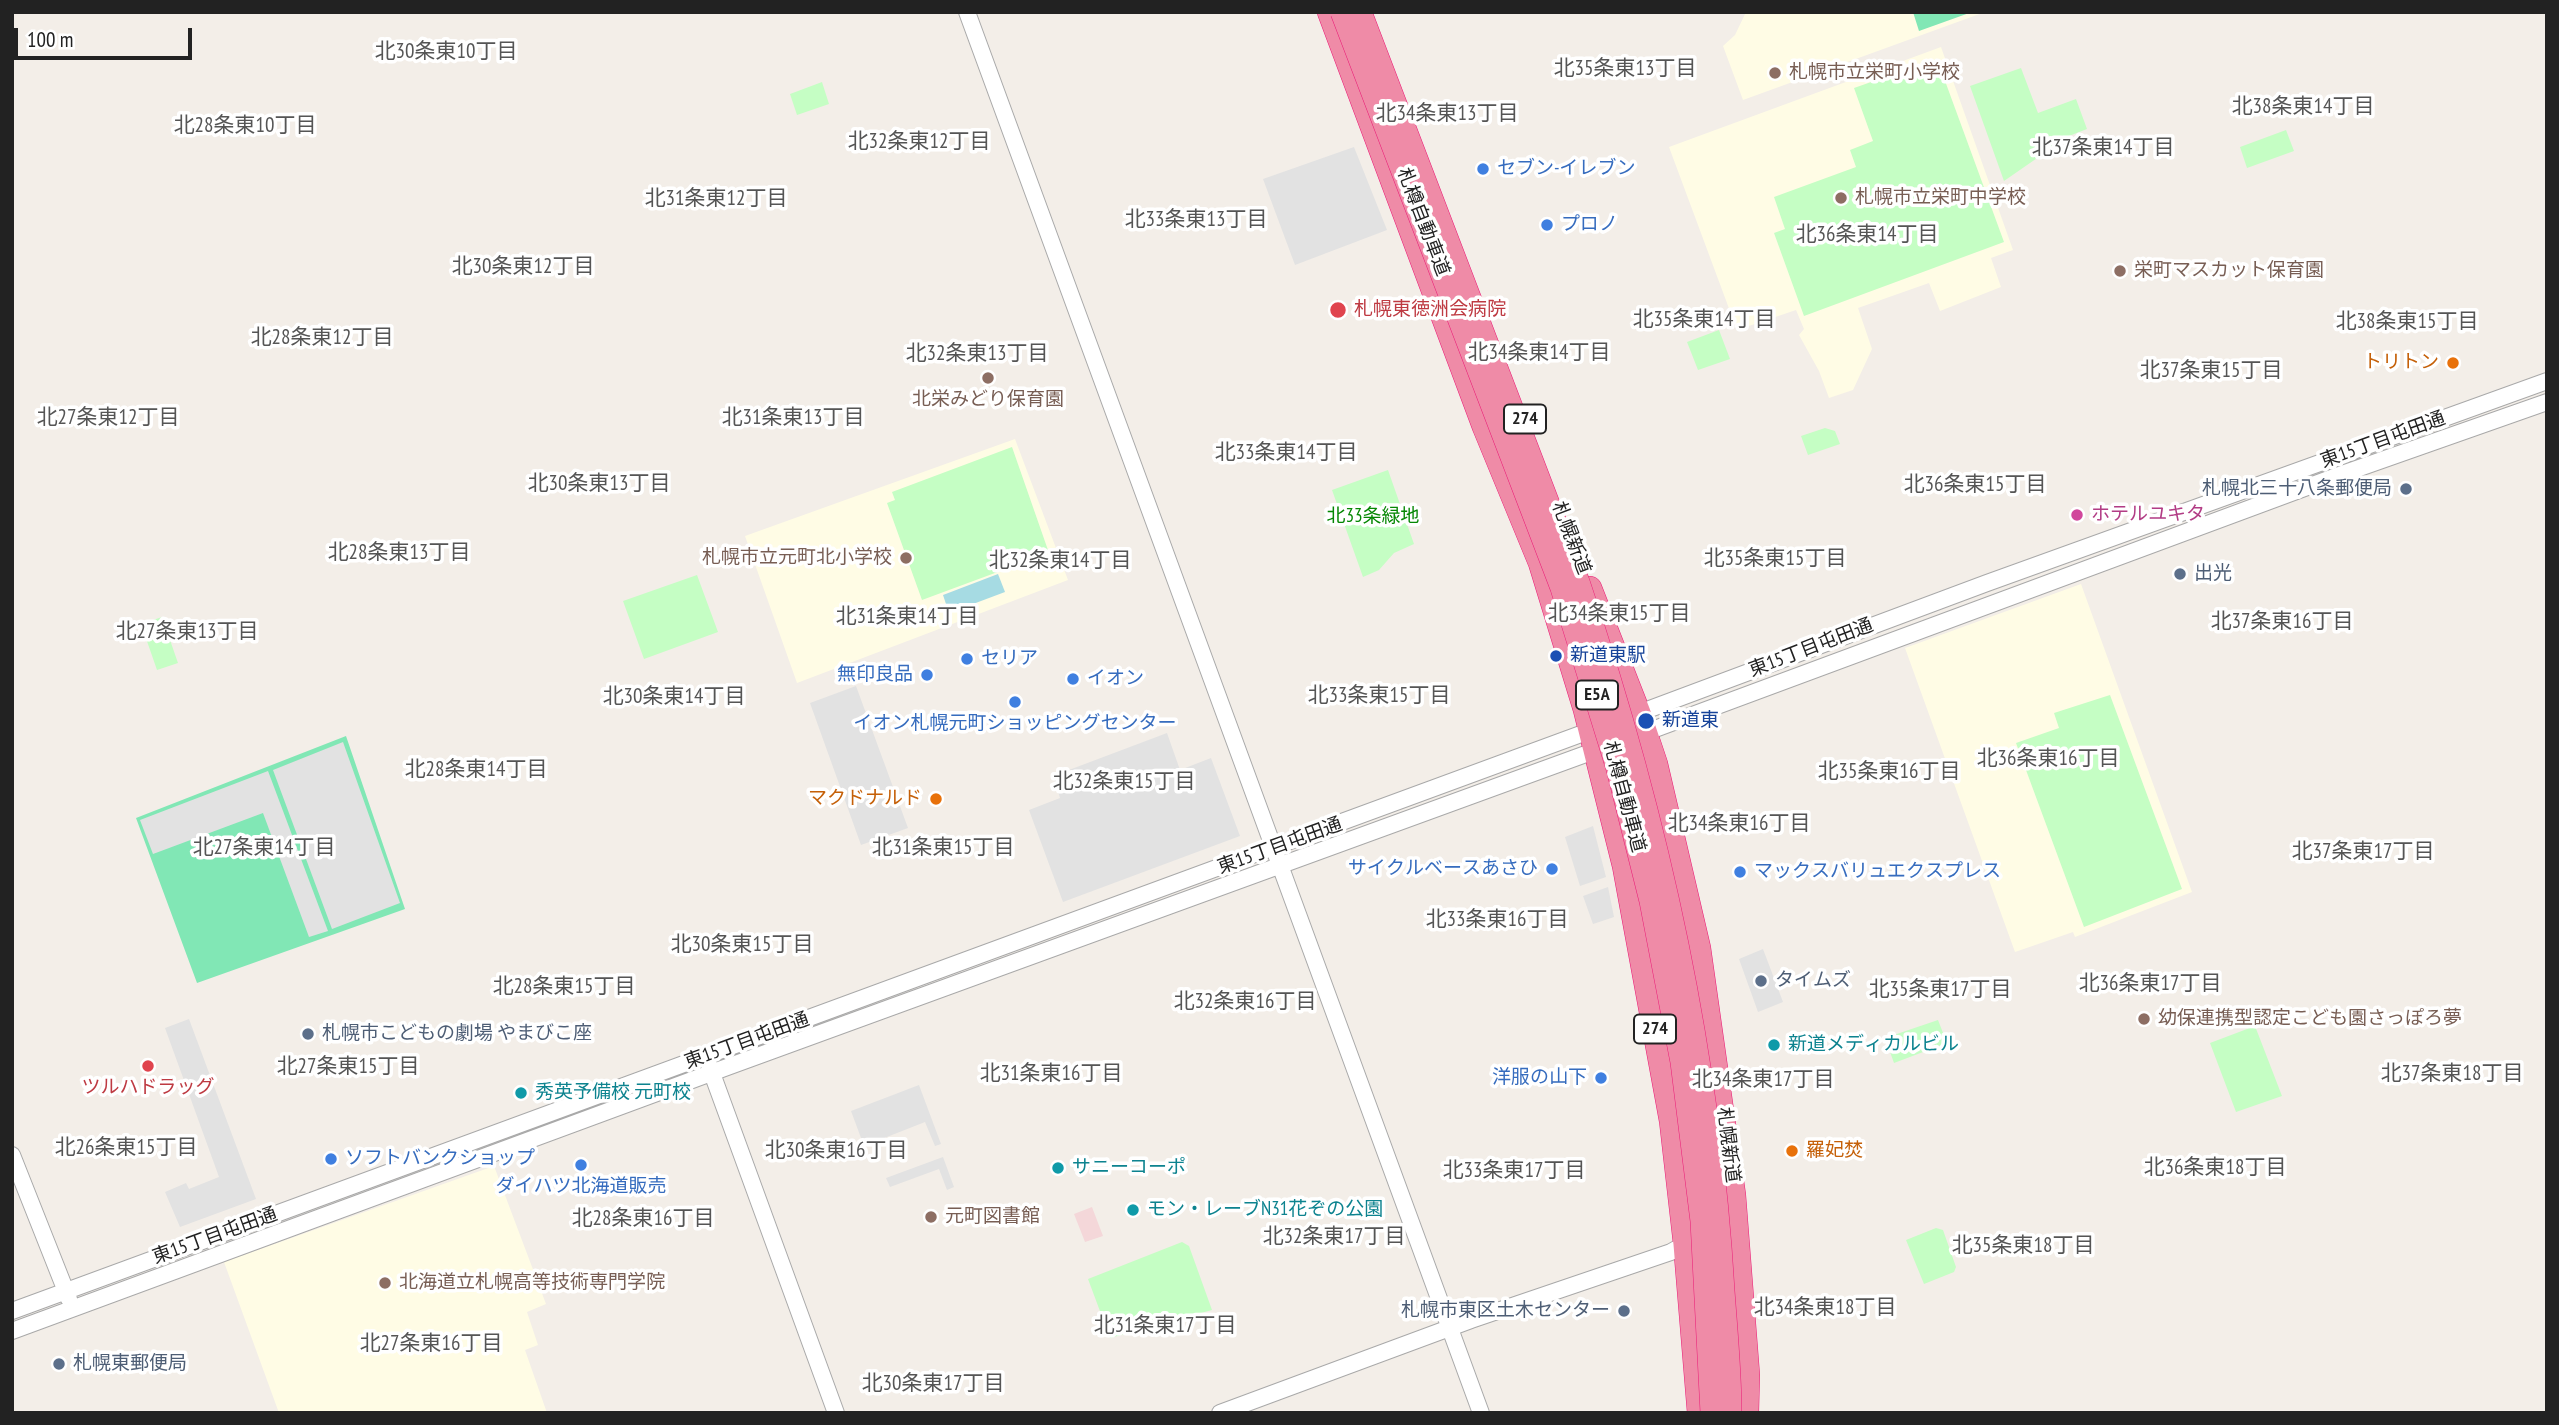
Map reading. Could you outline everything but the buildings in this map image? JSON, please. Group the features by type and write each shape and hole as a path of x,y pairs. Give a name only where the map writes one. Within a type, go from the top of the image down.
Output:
{"highway":[{"name":"札幌新道","path":"1329,12 1484,427 1540,563 1592,741 1624,866 1671,1121 1685,1244 1699,1413"},
{"name":"札樽自動車道","path":"1342,12 1562,588 1618,769 1651,901 1682,1062 1702,1221 1712,1413"},
{"name":"札樽自動車道","path":"1360,12 1578,582 1605,661 1635,765 1669,898 1699,1058 1719,1219 1730,1413"},
{"name":"札幌新道","path":"1372,12 1656,764 1699,948 1712,1031 1734,1195 1748,1374 1747,1413"}],"street":[{"path":"967,12 1481,1413"},
{"name":"東15丁目屯田通","path":"12,1331 1281,866 1987,583 2547,381"},
{"name":"東15丁目屯田通","path":"1642,722 2547,401"},
{"name":"東15丁目屯田通","path":"12,1311 1274,848 1592,741"},
{"path":"706,1056 836,1413"},
{"path":"12,1154 65,1291 75,1308"},
{"path":"1220,1413 1449,1328 1671,1252 1685,1244"}],"shaded area":[{"name":"札幌市立栄町小学校","path":"1746,12 1985,12 1743,100 1723,46 1735,35"},
{"name":"札幌市立栄町中学校","path":"1941,47 2013,250 1991,258 2001,287 1940,311 1929,283 1858,308 1872,349 1853,390 1829,398 1819,371 1799,335 1804,329 1796,310 1737,330 1669,147"},
{"path":"1354,147 1387,230 1295,265 1263,179"},
{"name":"札幌市立元町北小学校","path":"1015,439 1068,580 797,683 745,536"},
{"path":"2081,584 2192,892 2075,937 2073,932 2015,952 1905,648"},
{"path":"856,686 908,828 861,845 810,703"},
{"path":"1167,733 1180,770 1211,758 1240,836 1063,902 1029,810 1060,798 1053,776"},
{"path":"343,742 400,903 332,929 273,770"},
{"path":"268,771 328,931 309,937 263,813 153,854 140,820"},
{"path":"1593,826 1606,877 1580,886 1565,837"},
{"path":"1608,887 1614,917 1593,924 1583,896"},
{"name":"タイムズ","path":"1763,949 1783,1002 1758,1012 1739,959"},
{"path":"189,1019 256,1199 180,1227 165,1192 186,1183 189,1189 219,1177 165,1028"},
{"path":"919,1085 941,1144 935,1146 925,1122 864,1146 851,1111"},
{"path":"943,1157 954,1187 947,1190 939,1169 890,1187 886,1178"},
{"name":"北海道立札幌高等技術専門学院","path":"494,1166 546,1304 527,1312 538,1345 525,1350 547,1413 279,1413 224,1262"},
{"path":"1092,1207 1103,1236 1085,1242 1074,1214"}],"green space":[{"path":"1913,12 1972,12 1919,31"},
{"path":"1937,59 2004,242 1804,316 1774,233 1785,229 1774,197 1856,167 1850,150 1873,141 1854,88"},
{"path":"2021,68 2038,113 2076,99 2087,129 2069,136 2004,181 1970,86"},
{"path":"822,82 829,104 797,115 790,94"},
{"path":"2286,130 2294,151 2247,168 2240,147"},
{"path":"1719,330 1730,359 1698,370 1687,342"},
{"path":"1825,428 1835,431 1840,444 1808,455 1801,436"},
{"path":"1012,447 1049,553 922,600 887,503 895,500 892,492"},
{"name":"北33条緑地","path":"1388,470 1414,544 1394,553 1379,570 1363,577 1332,490"},
{"path":"697,575 718,632 644,659 623,601"},
{"path":"162,617 178,663 157,670 141,624"},
{"path":"2110,695 2182,889 2084,927 2016,743 2059,728 2054,713"},
{"path":"346,736 405,909 197,983 136,818"},
{"path":"1938,1020 1947,1043 1894,1063 1885,1038"},
{"path":"2255,1026 2282,1096 2236,1112 2210,1043"},
{"path":"1936,1228 1943,1230 1956,1267 1954,1272 1924,1284 1906,1240"},
{"path":"1182,1242 1189,1246 1212,1310 1110,1338 1088,1279"}],"water":[{"path":"998,574 1005,592 949,613 943,595"}],"place":[{"name":"札幌市立栄町小学校","path":"1775,73"},
{"name":"セブン-イレブン","path":"1483,169"},
{"name":"札幌市立栄町中学校","path":"1841,198"},
{"name":"プロノ","path":"1547,225"},
{"name":"栄町マスカット保育園","path":"2120,271"},
{"name":"札幌東徳洲会病院","path":"1338,310"},
{"name":"トリトン","path":"2453,363"},
{"name":"北栄みどり保育園","path":"988,378"},
{"name":"札幌北三十八条郵便局","path":"2406,489"},
{"name":"ホテルユキタ","path":"2077,515"},
{"name":"札幌市立元町北小学校","path":"906,558"},
{"name":"出光","path":"2180,574"},
{"name":"新道東駅","path":"1556,656"},
{"name":"セリア","path":"967,659"},
{"name":"無印良品","path":"927,675"},
{"name":"イオン","path":"1073,679"},
{"name":"イオン札幌元町ショッピングセンター","path":"1015,702"},
{"name":"新道東","path":"1646,721"},
{"name":"マクドナルド","path":"936,799"},
{"name":"サイクルベースあさひ","path":"1552,869"},
{"name":"マックスバリュエクスプレス","path":"1740,872"},
{"name":"タイムズ","path":"1761,981"},
{"name":"幼保連携型認定こども園さっぽろ夢","path":"2144,1019"},
{"name":"札幌市こどもの劇場 やまびこ座","path":"308,1034"},
{"name":"新道メディカルビル","path":"1774,1045"},
{"name":"ツルハドラッグ","path":"148,1066"},
{"name":"洋服の山下","path":"1601,1078"},
{"name":"秀英予備校 元町校","path":"521,1093"},
{"name":"羅妃焚","path":"1792,1151"},
{"name":"ソフトバンクショップ","path":"331,1159"},
{"name":"ダイハツ北海道販売","path":"581,1165"},
{"name":"サニーコーポ","path":"1058,1168"},
{"name":"モン・レーブN31花ぞの公園","path":"1133,1210"},
{"name":"元町図書館","path":"931,1217"},
{"name":"北海道立札幌高等技術専門学院","path":"385,1283"},
{"name":"札幌市東区土木センター","path":"1624,1311"},
{"name":"札幌東郵便局","path":"59,1364"}],"district":[{"name":"北30条東10丁目","path":"446,52"},
{"name":"北35条東13丁目","path":"1625,69"},
{"name":"北38条東14丁目","path":"2303,107"},
{"name":"北34条東13丁目","path":"1447,114"},
{"name":"北28条東10丁目","path":"245,126"},
{"name":"北32条東12丁目","path":"919,142"},
{"name":"北37条東14丁目","path":"2103,148"},
{"name":"北31条東12丁目","path":"716,199"},
{"name":"北33条東13丁目","path":"1196,220"},
{"name":"北36条東14丁目","path":"1867,235"},
{"name":"北30条東12丁目","path":"523,267"},
{"name":"北35条東14丁目","path":"1704,320"},
{"name":"北38条東15丁目","path":"2407,322"},
{"name":"北28条東12丁目","path":"322,338"},
{"name":"北34条東14丁目","path":"1539,353"},
{"name":"北32条東13丁目","path":"977,354"},
{"name":"北37条東15丁目","path":"2211,371"},
{"name":"北27条東12丁目","path":"108,418"},
{"name":"北31条東13丁目","path":"793,418"},
{"name":"北33条東14丁目","path":"1286,453"},
{"name":"北30条東13丁目","path":"599,484"},
{"name":"北36条東15丁目","path":"1975,485"},
{"name":"北28条東13丁目","path":"399,553"},
{"name":"北35条東15丁目","path":"1775,559"},
{"name":"北32条東14丁目","path":"1060,561"},
{"name":"北34条東15丁目","path":"1619,614"},
{"name":"北31条東14丁目","path":"907,617"},
{"name":"北37条東16丁目","path":"2282,622"},
{"name":"北27条東13丁目","path":"187,632"},
{"name":"北33条東15丁目","path":"1379,696"},
{"name":"北30条東14丁目","path":"674,697"},
{"name":"北36条東16丁目","path":"2048,759"},
{"name":"北28条東14丁目","path":"476,770"},
{"name":"北35条東16丁目","path":"1889,772"},
{"name":"北32条東15丁目","path":"1124,782"},
{"name":"北34条東16丁目","path":"1739,824"},
{"name":"北27条東14丁目","path":"264,848"},
{"name":"北31条東15丁目","path":"943,848"},
{"name":"北37条東17丁目","path":"2363,852"},
{"name":"北33条東16丁目","path":"1497,920"},
{"name":"北30条東15丁目","path":"742,945"},
{"name":"北36条東17丁目","path":"2150,984"},
{"name":"北28条東15丁目","path":"564,987"},
{"name":"北35条東17丁目","path":"1940,990"},
{"name":"北32条東16丁目","path":"1245,1002"},
{"name":"北27条東15丁目","path":"348,1067"},
{"name":"北31条東16丁目","path":"1051,1074"},
{"name":"北37条東18丁目","path":"2452,1074"},
{"name":"北34条東17丁目","path":"1763,1080"},
{"name":"北26条東15丁目","path":"126,1148"},
{"name":"北30条東16丁目","path":"836,1151"},
{"name":"北36条東18丁目","path":"2215,1168"},
{"name":"北33条東17丁目","path":"1514,1171"},
{"name":"北28条東16丁目","path":"643,1219"},
{"name":"北32条東17丁目","path":"1334,1237"},
{"name":"北35条東18丁目","path":"2023,1246"},
{"name":"北34条東18丁目","path":"1825,1308"},
{"name":"北31条東17丁目","path":"1165,1326"},
{"name":"北27条東16丁目","path":"431,1344"},
{"name":"北30条東17丁目","path":"933,1384"}]}
